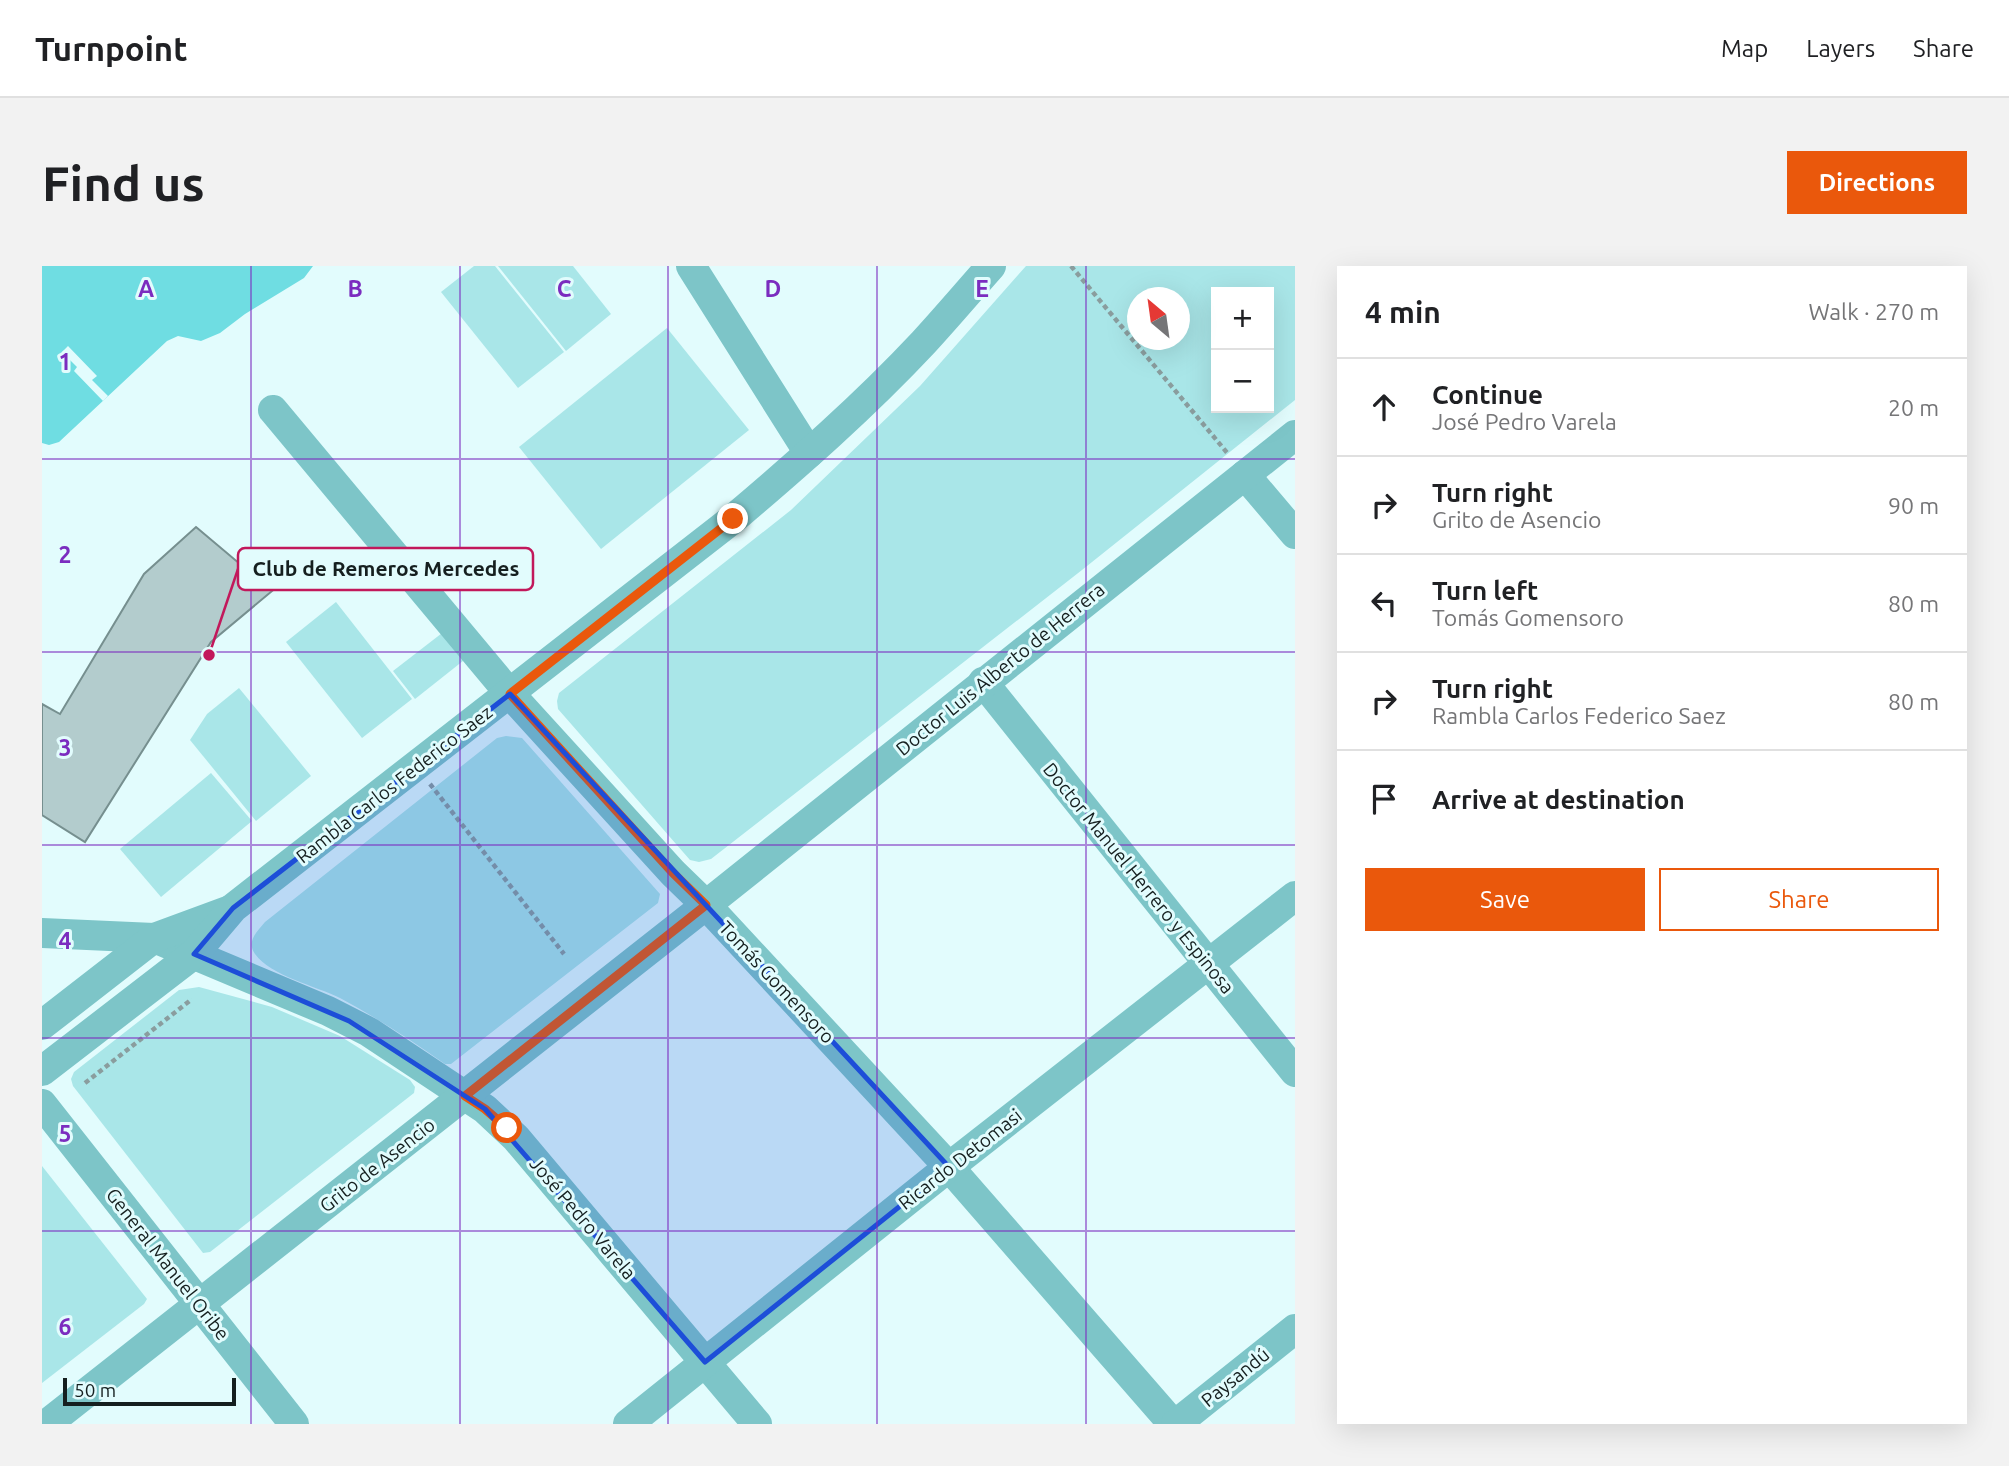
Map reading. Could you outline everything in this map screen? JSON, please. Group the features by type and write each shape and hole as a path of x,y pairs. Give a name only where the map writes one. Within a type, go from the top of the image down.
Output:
{"street":[{"path":"691,266 810,453"},
{"name":"Rambla Carlos Federico Saez","path":"42,1071 194,954 233,908 733,519 810,453 923,343 990,266"},
{"name":"Tomás Gomensoro","path":"273,410 510,694 673,873 706,905 949,1167 1175,1424"},
{"name":"Doctor Luis Alberto de Herrera","path":"706,905 1295,435"},
{"path":"1245,475 1295,534"},
{"name":"Doctor Manuel Herrero y Espinosa","path":"983,682 1295,1073"},
{"name":"Ricardo Detomasi","path":"628,1424 949,1167 1295,896"},
{"name":"Grito de Asencio","path":"47,1424 706,905"},
{"name":"Rambla Carlos Federico Saez","path":"42,1025 154,938 233,908"},
{"path":"42,933 154,938"},
{"name":"José Pedro Varela","path":"154,938 349,1021 485,1109 516,1138 757,1424"},
{"name":"General Manuel Oribe","path":"42,1104 294,1424"},
{"name":"Paysandú","path":"1175,1424 1295,1329"}],"path":[{"path":"1071,266 1245,475"},
{"path":"416,767 564,954"},
{"path":"85,1083 192,999"}],"highlighted area":[{"path":"510,694 949,1167 705,1362 485,1109 349,1021 194,954 233,908"}],"shaded area":[{"path":"42,266 313,266 304,278 245,314 220,333 201,341 178,336 167,341 59,442 49,445 42,443"},
{"path":"474,266 495,266 564,352 518,388 441,292"},
{"path":"498,266 573,266 611,314 566,351"},
{"path":"1026,266 1295,266 1295,400 711,859 699,862 690,860 558,709 559,693 791,510 920,386"},
{"path":"667,328 749,430 601,549 519,447"},
{"path":"336,602 412,699 362,738 286,642"},
{"path":"446,630 468,657 415,699 393,671"},
{"path":"239,688 311,776 256,821 190,740 207,714"},
{"path":"497,738 522,738 660,894 658,903 451,1064 445,1064 367,1013 340,998 294,980 262,962 255,954 252,941 265,922"},
{"path":"211,773 252,821 161,897 120,849"},
{"path":"199,987 272,1007 340,1036 410,1080 415,1087 414,1093 210,1252 203,1253 73,1086 71,1079 74,1072 179,990"},
{"path":"42,1166 147,1299 42,1383"}],"pier":[{"path":"68,346 97,376 92,380 108,396 103,401 74,371 77,367 62,352"}],"building":[{"path":"196,527 272,591 211,642 85,842 42,815 42,704 60,714 144,574"}],"place":[{"name":"Club de Remeros Mercedes","path":"209,655"}],"route":[{"path":"507,1128 465,1096 706,905 673,873 510,694 733,519"}]}
